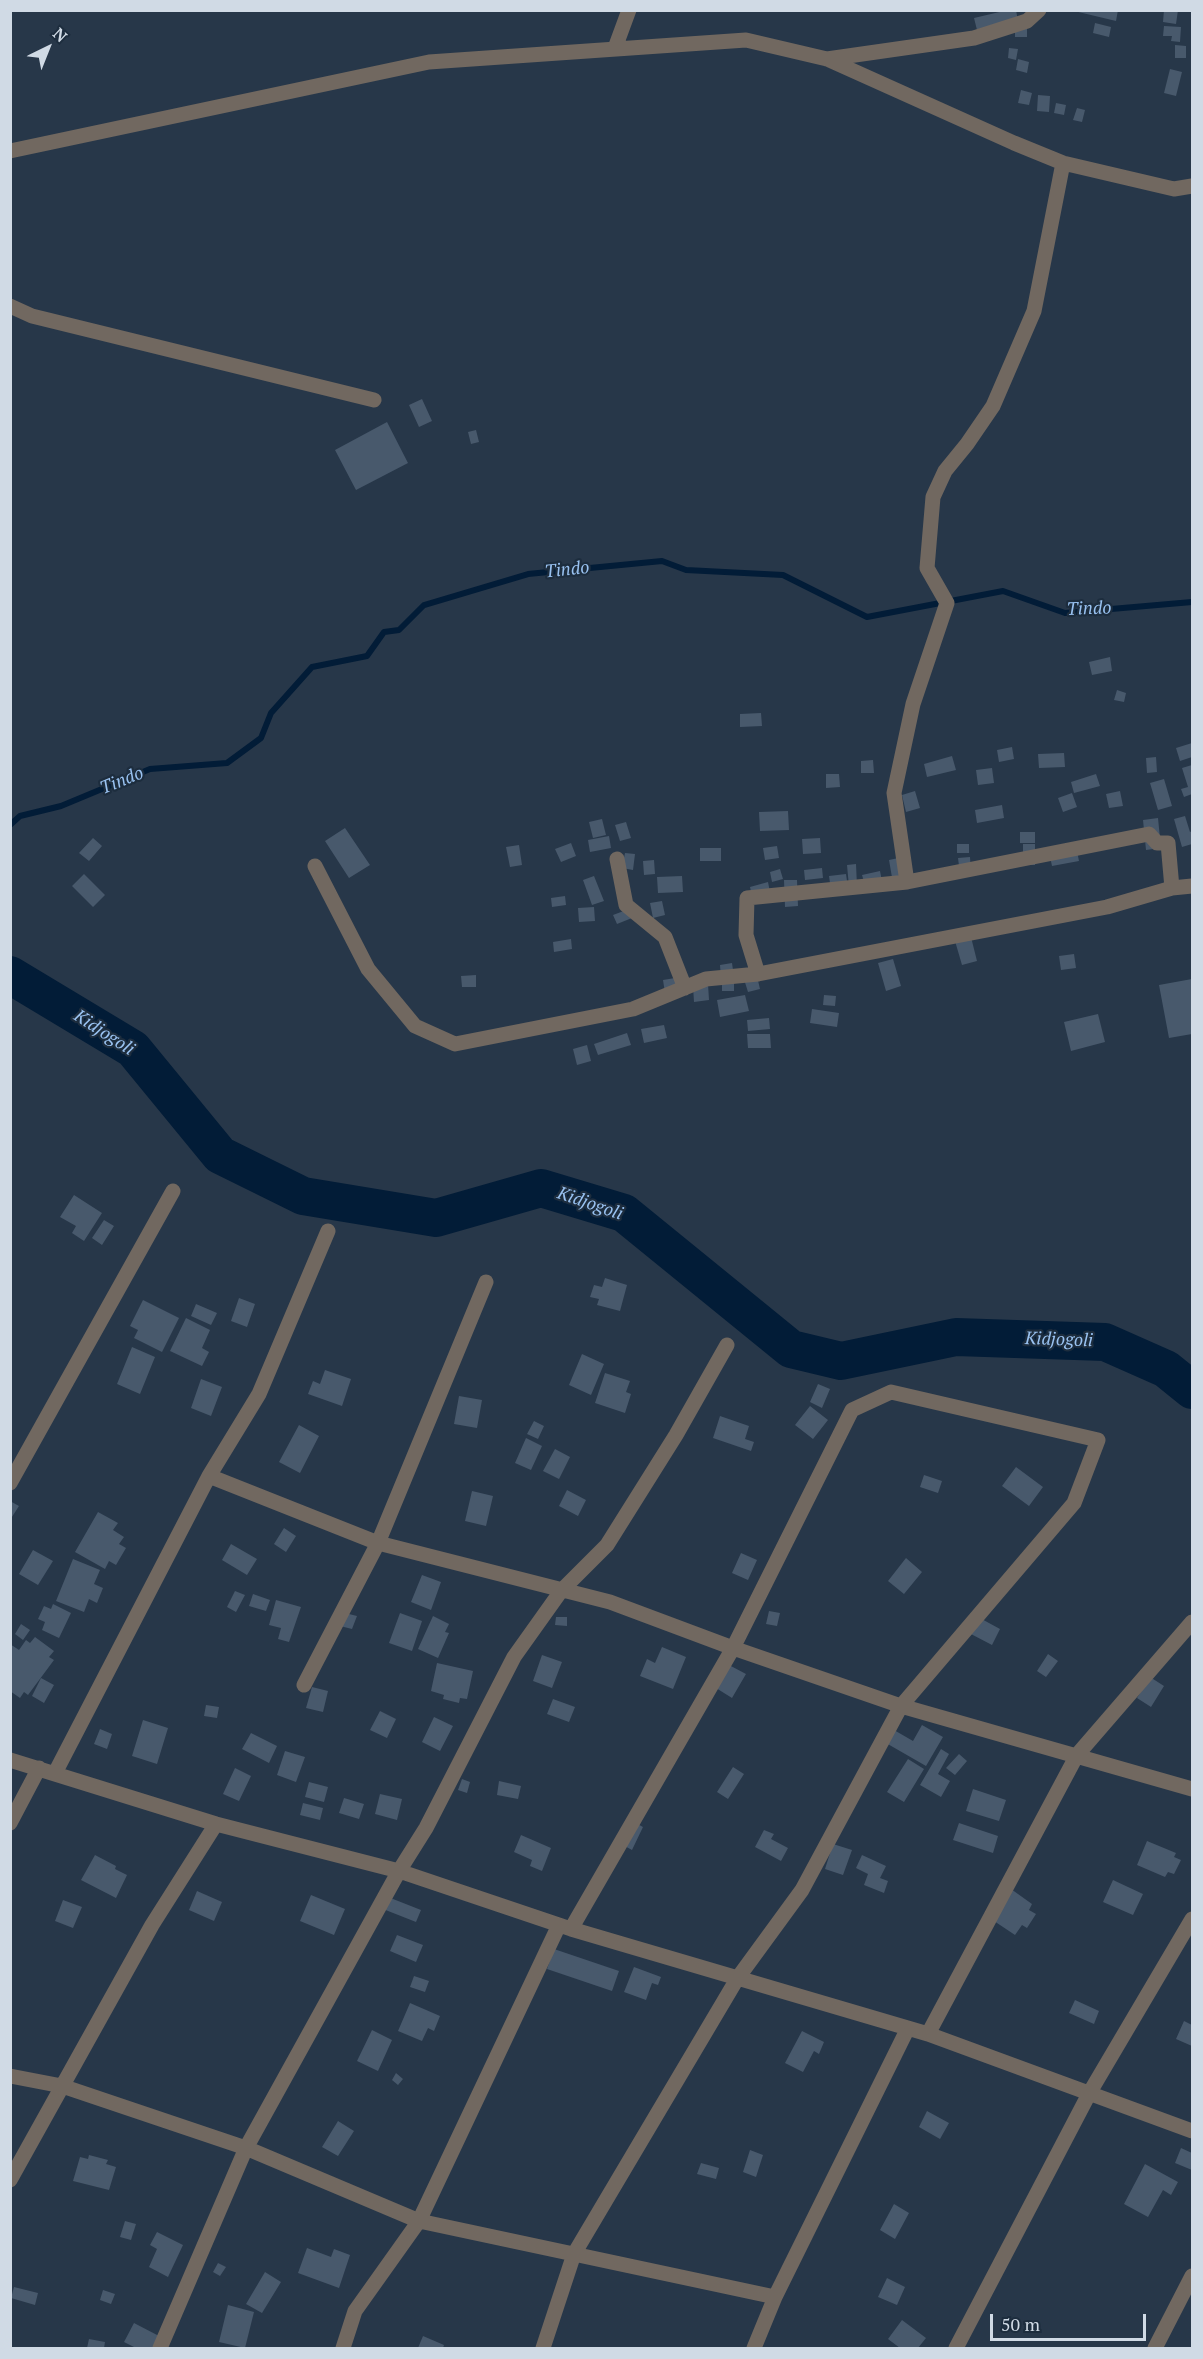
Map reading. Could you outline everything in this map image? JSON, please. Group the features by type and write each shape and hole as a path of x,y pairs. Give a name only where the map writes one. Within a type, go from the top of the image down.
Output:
{"street":[{"path":"615,48 629,10"},
{"path":"826,59 974,38 1027,21 1039,10"},
{"path":"10,151 429,62 746,40 826,59 1014,144 1063,163 1174,189 1192,186"},
{"path":"907,882 894,793 913,704 947,603 927,568 933,497 945,471 993,406 1034,311 1063,163"},
{"path":"10,306 32,316 374,400"},
{"path":"758,975 746,935 747,898 907,882 1149,834 1156,843 1168,843 1172,888"},
{"path":"617,859 626,905 665,937 685,988"},
{"path":"315,866 368,969 415,1026 455,1044 633,1009 706,979 758,975 1107,907 1172,888 1192,886"},
{"path":"10,1483 173,1191"},
{"path":"55,1773 209,1476 259,1394 328,1231"},
{"path":"304,1685 378,1543 486,1282"},
{"path":"160,2349 246,2148 399,1871 426,1828 514,1657 561,1591 607,1545 676,1435 727,1345"},
{"path":"343,2349 355,2311 419,2221 565,1927 733,1648 852,1410 891,1392 1098,1440 1074,1503 901,1706 802,1890 737,1979 574,2254 543,2349"},
{"path":"209,1476 378,1543 610,1602 733,1648 901,1706 1192,1789"},
{"path":"928,2034 1077,1755 1192,1622"},
{"path":"10,1760 216,1824 399,1871 565,1927 928,2034 1192,2131"},
{"path":"10,1823 39,1768"},
{"path":"10,2180 152,1925 216,1824"},
{"path":"956,2349 1090,2092 1192,1918"},
{"path":"754,2349 775,2297 908,2028"},
{"path":"10,2076 62,2086 246,2148 419,2221 775,2297"},
{"path":"1162,2347 1192,2276"}],"building":[{"path":"1016,10 1018,21 977,30 974,18"},
{"path":"1070,10 1118,10 1116,21"},
{"path":"1164,10 1178,10 1176,24 1163,22"},
{"path":"1095,23 1111,27 1109,37 1093,33"},
{"path":"1164,26 1181,27 1180,42 1171,41 1172,36 1163,36"},
{"path":"1015,28 1027,29 1027,37 1015,37"},
{"path":"1175,45 1186,46 1186,58 1175,58"},
{"path":"1009,48 1018,49 1016,60 1008,58"},
{"path":"1018,59 1029,62 1027,73 1016,70"},
{"path":"1170,69 1182,72 1176,96 1164,93"},
{"path":"1021,90 1032,93 1029,105 1018,103"},
{"path":"1038,95 1050,96 1049,112 1037,111"},
{"path":"1056,103 1066,105 1064,115 1054,113"},
{"path":"1077,108 1085,110 1082,122 1073,120"},
{"path":"422,399 432,421 419,427 409,405"},
{"path":"387,422 408,463 356,490 335,450"},
{"path":"476,430 479,442 471,444 468,432"},
{"path":"1110,657 1112,671 1092,675 1089,662"},
{"path":"1117,690 1126,693 1124,702 1114,700"},
{"path":"761,713 762,726 740,727 740,714"},
{"path":"1192,743 1192,757 1180,761 1176,748"},
{"path":"1012,747 1014,759 999,762 997,750"},
{"path":"1064,753 1065,767 1039,768 1038,754"},
{"path":"952,756 956,770 927,777 924,764"},
{"path":"1156,757 1157,772 1147,773 1146,758"},
{"path":"873,760 874,773 861,773 861,761"},
{"path":"1192,765 1192,794 1184,797 1181,789 1188,787 1182,768"},
{"path":"992,768 994,783 978,785 976,770"},
{"path":"826,774 839,774 840,787 826,788"},
{"path":"1096,774 1100,786 1074,793 1071,782"},
{"path":"1164,779 1172,806 1158,810 1150,783"},
{"path":"915,791 920,808 906,812 902,795"},
{"path":"1120,791 1123,806 1109,808 1106,794"},
{"path":"1072,793 1077,807 1063,812 1058,798"},
{"path":"1002,805 1004,818 977,823 975,810"},
{"path":"788,811 789,830 760,831 759,812"},
{"path":"1185,816 1190,832 1192,831 1192,844 1182,847 1174,819"},
{"path":"1158,818 1161,848 1146,850 1143,820"},
{"path":"602,819 606,835 593,838 589,822"},
{"path":"626,822 631,838 620,841 615,825"},
{"path":"345,828 370,865 349,878 325,841"},
{"path":"1020,832 1035,832 1035,843 1020,843"},
{"path":"609,836 611,848 590,852 588,840"},
{"path":"93,838 102,846 89,861 79,853"},
{"path":"820,838 821,853 803,854 802,839"},
{"path":"571,843 576,856 561,862 555,849"},
{"path":"957,844 969,844 969,853 957,853"},
{"path":"1023,844 1035,844 1035,865 1023,865"},
{"path":"519,845 522,865 510,867 506,847"},
{"path":"777,846 779,858 765,860 763,848"},
{"path":"1076,846 1079,861 1052,866 1049,852"},
{"path":"700,848 721,848 721,861 700,861"},
{"path":"625,853 635,854 633,870 622,868"},
{"path":"903,857 908,886 894,889 889,860"},
{"path":"970,857 971,873 960,874 958,858"},
{"path":"654,860 655,874 644,875 643,861"},
{"path":"856,864 857,886 849,887 847,865"},
{"path":"822,868 823,878 805,880 804,870"},
{"path":"780,869 783,879 772,882 770,872"},
{"path":"880,871 882,881 865,885 862,875"},
{"path":"84,874 105,895 93,907 72,886"},
{"path":"846,874 848,888 831,890 829,876"},
{"path":"594,876 604,901 592,905 583,880"},
{"path":"682,876 683,892 658,893 657,877"},
{"path":"784,880 797,880 798,906 785,907"},
{"path":"768,882 771,897 753,901 750,887"},
{"path":"565,896 566,905 552,907 551,898"},
{"path":"662,901 665,915 653,918 650,903"},
{"path":"594,907 595,921 579,922 578,908"},
{"path":"629,909 632,918 617,924 613,915"},
{"path":"971,937 977,961 962,965 955,941"},
{"path":"571,939 572,949 554,952 553,942"},
{"path":"1074,954 1076,968 1061,970 1059,956"},
{"path":"893,959 901,986 886,991 878,963"},
{"path":"732,963 734,977 721,979 720,965"},
{"path":"756,972 760,989 748,992 743,976"},
{"path":"476,975 476,987 462,987 461,976"},
{"path":"681,977 684,990 665,993 663,980"},
{"path":"1192,979 1192,1034 1169,1038 1159,985"},
{"path":"722,982 734,982 734,991 722,991"},
{"path":"708,984 709,1000 694,1002 693,986"},
{"path":"745,995 749,1011 720,1017 717,1000"},
{"path":"824,995 836,996 835,1006 823,1005"},
{"path":"812,1009 839,1013 837,1027 810,1023"},
{"path":"1098,1014 1105,1042 1071,1051 1064,1022"},
{"path":"769,1018 770,1029 748,1031 747,1020"},
{"path":"664,1025 667,1038 644,1043 641,1029"},
{"path":"627,1033 631,1045 598,1055 594,1044"},
{"path":"747,1034 770,1034 771,1048 748,1048"},
{"path":"587,1045 591,1061 577,1065 573,1049"},
{"path":"74,1195 102,1213 84,1241 72,1233 76,1226 60,1217"},
{"path":"104,1220 114,1226 102,1245 92,1238"},
{"path":"605,1278 627,1285 620,1311 597,1305 599,1299 590,1297 594,1285 602,1287"},
{"path":"239,1298 255,1304 247,1327 231,1321"},
{"path":"143,1300 179,1318 162,1352 134,1338 138,1330 130,1326"},
{"path":"196,1304 217,1313 211,1325 191,1316"},
{"path":"186,1318 210,1330 202,1348 209,1352 202,1366 170,1351"},
{"path":"132,1347 155,1357 140,1394 117,1384"},
{"path":"582,1354 604,1364 591,1395 569,1385"},
{"path":"325,1370 351,1379 342,1406 308,1394 313,1381 320,1384"},
{"path":"605,1373 630,1381 626,1392 631,1394 625,1413 595,1403"},
{"path":"201,1379 222,1387 211,1416 191,1408"},
{"path":"818,1384 830,1389 822,1408 810,1402"},
{"path":"459,1396 482,1400 477,1428 454,1424"},
{"path":"810,1406 828,1420 813,1439 795,1425"},
{"path":"720,1416 749,1426 745,1439 754,1442 751,1451 713,1438"},
{"path":"534,1421 544,1426 538,1439 527,1434"},
{"path":"299,1425 319,1436 300,1473 279,1462"},
{"path":"526,1438 542,1446 531,1470 515,1463"},
{"path":"555,1449 570,1457 559,1479 543,1471"},
{"path":"1016,1467 1043,1487 1029,1506 1002,1486"},
{"path":"924,1475 942,1481 938,1493 920,1487"},
{"path":"567,1490 586,1500 578,1516 559,1506"},
{"path":"472,1491 493,1496 486,1526 465,1521"},
{"path":"10,1501 19,1506 10,1520"},
{"path":"98,1512 118,1523 113,1530 124,1537 119,1544 126,1548 116,1565 109,1561 105,1569 75,1552"},
{"path":"284,1528 296,1536 286,1552 274,1544"},
{"path":"231,1544 257,1559 247,1575 222,1560"},
{"path":"33,1550 53,1561 38,1585 19,1574"},
{"path":"741,1553 757,1560 748,1580 732,1573"},
{"path":"906,1558 922,1572 904,1594 888,1581"},
{"path":"73,1559 100,1570 94,1584 103,1588 97,1603 89,1599 84,1612 56,1601"},
{"path":"422,1575 441,1582 431,1610 411,1602"},
{"path":"235,1591 245,1595 236,1612 227,1607"},
{"path":"253,1594 270,1600 266,1611 249,1606"},
{"path":"276,1600 301,1607 289,1642 278,1639 281,1628 269,1625"},
{"path":"53,1604 71,1613 59,1638 42,1630 45,1622 38,1619 44,1606 51,1609"},
{"path":"769,1611 780,1613 777,1626 766,1624"},
{"path":"345,1613 357,1616 352,1629 340,1626"},
{"path":"400,1613 422,1621 412,1651 389,1643"},
{"path":"433,1616 449,1624 445,1632 449,1633 438,1658 418,1649"},
{"path":"556,1617 567,1617 567,1626 555,1625"},
{"path":"978,1617 1000,1629 992,1645 969,1633"},
{"path":"21,1624 30,1630 23,1640 15,1634"},
{"path":"35,1637 54,1651 49,1657 54,1660 28,1695 24,1692 20,1698 10,1691 10,1644 19,1650 26,1640 30,1643"},
{"path":"662,1647 686,1657 673,1689 640,1676 647,1659 655,1663"},
{"path":"1048,1654 1058,1661 1046,1677 1037,1671"},
{"path":"542,1655 562,1662 552,1688 533,1681"},
{"path":"437,1663 473,1671 467,1699 460,1698 459,1703 443,1699 444,1695 431,1691"},
{"path":"729,1665 746,1674 732,1698 716,1688"},
{"path":"1150,1677 1164,1686 1151,1707 1137,1698"},
{"path":"41,1678 54,1685 44,1703 32,1696"},
{"path":"312,1687 328,1691 323,1712 306,1708"},
{"path":"553,1699 575,1707 569,1722 547,1714"},
{"path":"206,1705 219,1707 217,1718 204,1716"},
{"path":"380,1711 396,1719 387,1738 370,1730"},
{"path":"434,1717 453,1726 440,1751 422,1742"},
{"path":"143,1720 168,1728 157,1764 132,1756"},
{"path":"922,1725 943,1737 926,1766 886,1743 894,1730 913,1741"},
{"path":"100,1729 112,1734 107,1749 94,1744"},
{"path":"251,1733 277,1746 269,1763 242,1749"},
{"path":"941,1749 949,1754 938,1774 950,1781 941,1797 920,1785"},
{"path":"285,1751 305,1757 296,1782 277,1775"},
{"path":"959,1754 967,1761 955,1775 946,1768"},
{"path":"908,1759 924,1769 904,1802 887,1792"},
{"path":"733,1767 744,1774 728,1799 717,1792"},
{"path":"235,1768 251,1776 239,1801 223,1794"},
{"path":"462,1779 470,1782 467,1793 458,1790"},
{"path":"499,1781 521,1786 518,1799 497,1795"},
{"path":"309,1782 328,1787 324,1802 305,1797"},
{"path":"973,1789 1006,1800 999,1821 966,1811"},
{"path":"380,1794 402,1799 397,1820 375,1814"},
{"path":"344,1798 364,1804 359,1819 339,1813"},
{"path":"303,1803 323,1808 320,1820 300,1815"},
{"path":"632,1821 643,1827 632,1850 621,1844"},
{"path":"959,1823 998,1836 993,1853 953,1840"},
{"path":"764,1830 774,1834 771,1839 788,1848 781,1861 755,1847"},
{"path":"521,1835 551,1848 542,1871 530,1866 532,1860 514,1852"},
{"path":"1147,1841 1176,1853 1174,1857 1181,1860 1174,1874 1168,1872 1165,1877 1137,1865"},
{"path":"833,1844 852,1850 843,1875 825,1869"},
{"path":"95,1855 116,1866 115,1869 127,1875 116,1898 81,1880"},
{"path":"862,1855 886,1866 880,1878 888,1881 884,1893 864,1885 868,1874 856,1868"},
{"path":"1113,1880 1143,1894 1133,1915 1103,1902"},
{"path":"1011,1889 1032,1904 1029,1910 1036,1914 1027,1928 1022,1925 1015,1935 991,1919"},
{"path":"197,1891 222,1902 214,1921 189,1910"},
{"path":"311,1895 345,1909 334,1935 300,1921"},
{"path":"388,1897 421,1910 416,1922 383,1909"},
{"path":"63,1900 82,1907 73,1928 55,1921"},
{"path":"397,1935 423,1945 416,1962 390,1951"},
{"path":"554,1949 619,1971 612,1991 547,1969"},
{"path":"634,1967 661,1977 658,1985 652,1983 646,2000 624,1992"},
{"path":"414,1976 429,1981 425,1992 410,1987"},
{"path":"1075,2000 1099,2011 1094,2024 1069,2013"},
{"path":"410,2003 440,2016 434,2031 428,2028 422,2041 398,2031"},
{"path":"1184,2021 1192,2025 1192,2046 1176,2039"},
{"path":"372,2030 392,2040 378,2071 357,2061"},
{"path":"802,2031 824,2042 819,2054 814,2051 803,2072 785,2063"},
{"path":"396,2073 403,2079 398,2085 392,2080"},
{"path":"927,2111 949,2123 940,2139 919,2127"},
{"path":"338,2121 354,2131 338,2156 322,2147"},
{"path":"1181,2148 1192,2153 1192,2170 1175,2163"},
{"path":"750,2150 763,2155 756,2177 743,2172"},
{"path":"89,2155 108,2160 106,2164 116,2167 109,2190 73,2181 80,2157 88,2159"},
{"path":"701,2163 719,2168 716,2179 697,2174"},
{"path":"1145,2164 1178,2182 1171,2195 1163,2190 1148,2217 1124,2204"},
{"path":"894,2204 909,2213 895,2239 880,2230"},
{"path":"125,2221 136,2224 131,2240 120,2237"},
{"path":"157,2232 183,2245 168,2277 149,2267 157,2249 150,2245"},
{"path":"307,2248 331,2257 334,2249 350,2255 339,2288 298,2273"},
{"path":"218,2263 226,2267 220,2276 213,2272"},
{"path":"265,2272 281,2282 262,2313 246,2304"},
{"path":"887,2278 905,2287 897,2305 878,2297"},
{"path":"14,2287 38,2293 35,2305 11,2298"},
{"path":"103,2290 115,2294 111,2304 100,2300"},
{"path":"228,2305 254,2312 245,2348 219,2342"},
{"path":"902,2320 926,2338 918,2348 900,2348 888,2339"},
{"path":"134,2323 159,2336 153,2348 136,2348 124,2342"},
{"path":"423,2336 444,2345 443,2348 418,2348"},
{"path":"89,2339 105,2342 104,2348 87,2348"}],"waterway":[{"name":"Tindo","path":"10,825 20,816 61,806 150,769 227,763 261,738 271,713 312,667 367,656 384,632 399,630 424,605 528,574 662,561 686,570 783,575 867,617 1003,591 1065,613 1192,602"},
{"name":"Kidjogoli","path":"10,975 133,1049 220,1155 303,1196 436,1218 541,1188 624,1213 791,1349 841,1361 956,1337 1105,1342 1166,1369 1192,1390"}]}
